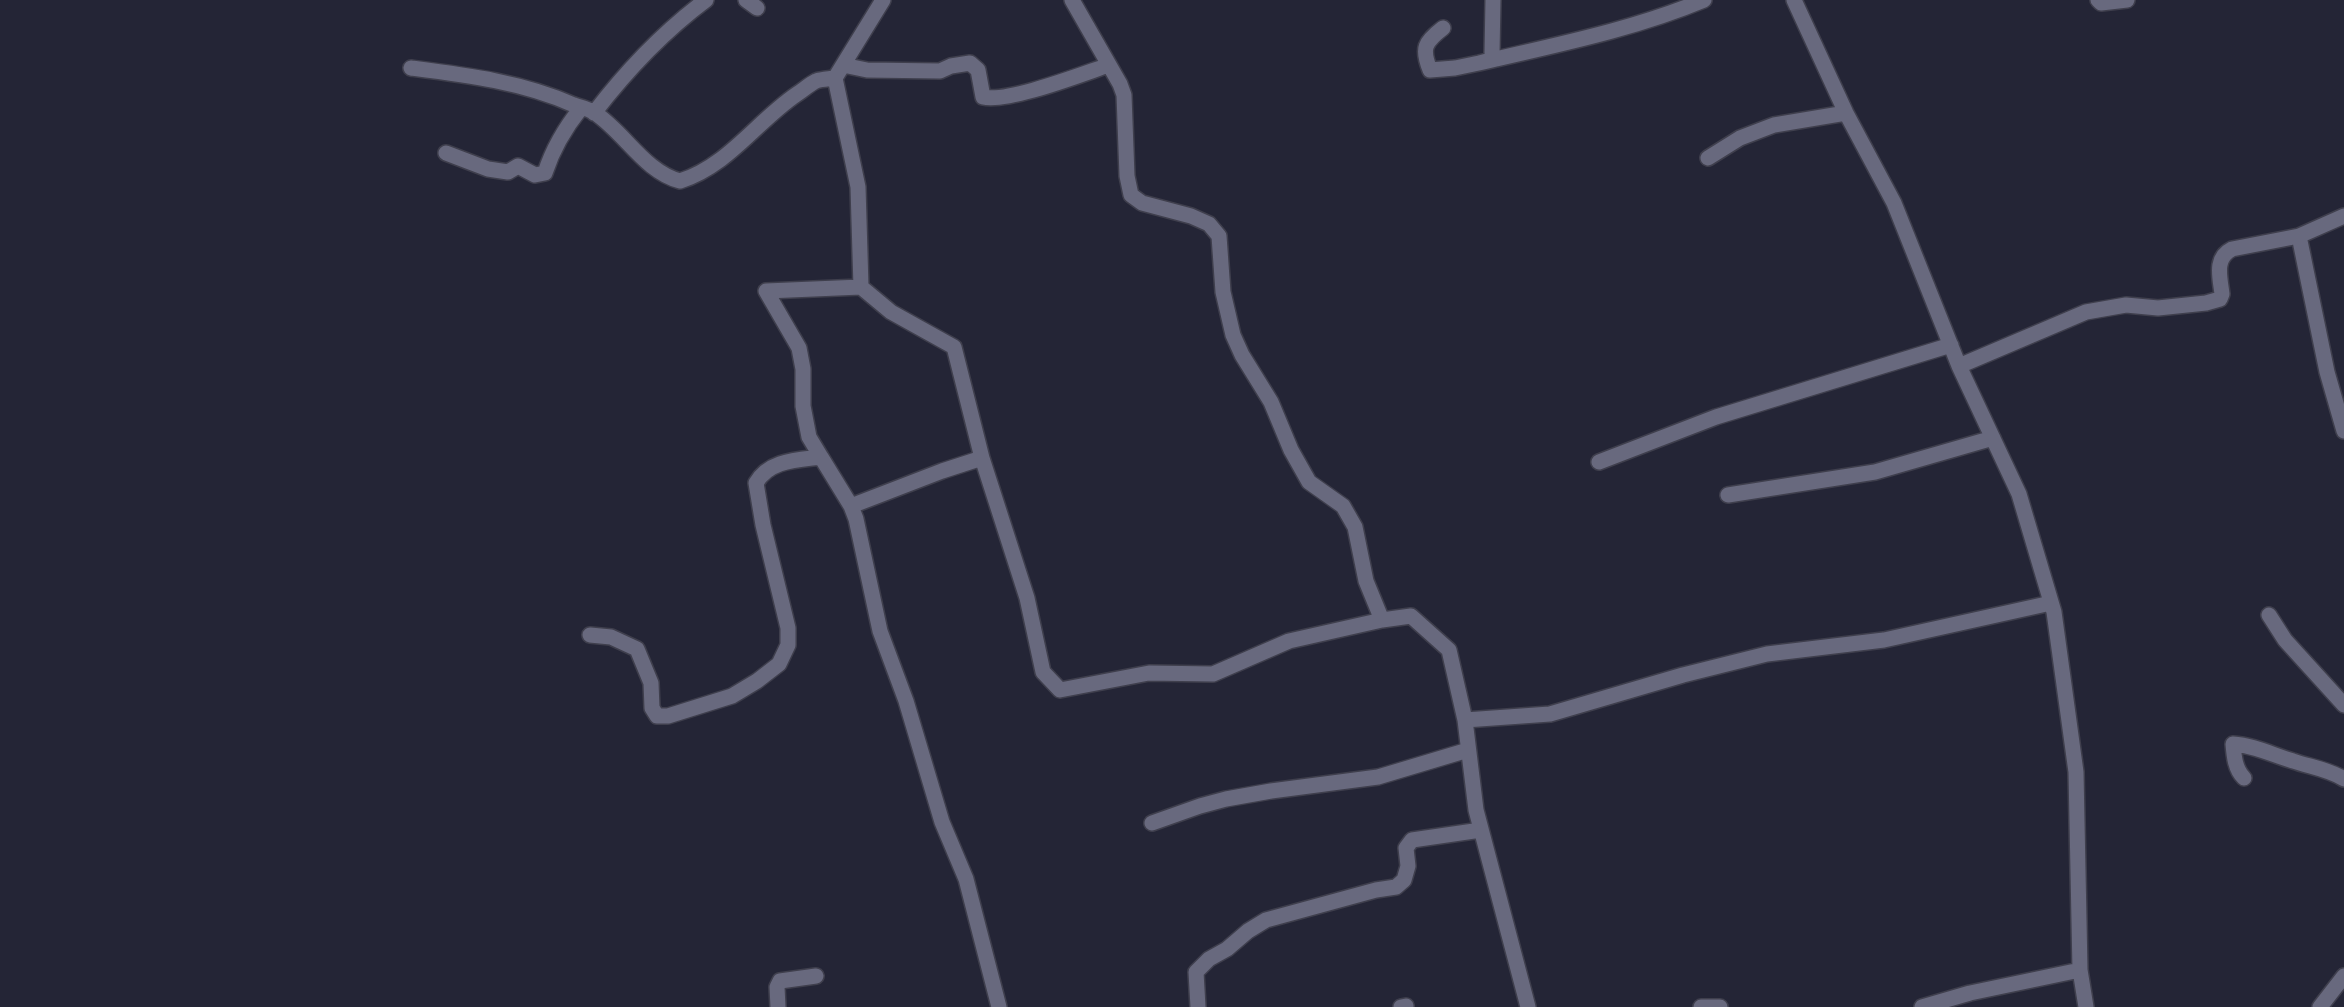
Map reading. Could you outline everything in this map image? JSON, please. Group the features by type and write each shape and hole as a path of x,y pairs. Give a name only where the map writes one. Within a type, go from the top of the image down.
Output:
{"street":[{"path":"446,153 488,169 508,172 518,166 535,175 544,173 566,126 588,110 676,22 706,0"},
{"path":"861,287 858,187 839,72 883,0"},
{"path":"1072,0 1124,95 1127,176 1132,195 1142,203 1191,216 1209,224 1219,236 1223,292 1233,336 1242,355 1271,402 1292,450 1309,482 1343,506 1355,528 1366,581 1382,620"},
{"path":"1492,0 1492,53 1496,59"},
{"path":"1443,28 1428,39 1424,56 1430,70 1455,68 1635,26 1669,15 1704,0"},
{"path":"1794,0 1846,113 1894,203 1959,366 2019,494 2051,603 2076,772 2080,970 2086,1007"},
{"path":"2098,0 2101,2 2127,0"},
{"path":"411,68 496,81 560,98 588,110 660,173 680,181 703,172 755,130 777,108 817,81 839,72 867,70 940,71 951,66 970,63 978,70 983,97 992,99 1038,88 1109,65"},
{"path":"1708,158 1740,138 1774,125 1846,113"},
{"path":"1959,366 2086,312 2126,305 2158,308 2206,303 2220,299 2222,294 2220,261 2223,254 2232,249 2299,236 2344,216"},
{"path":"2299,236 2327,372 2344,431"},
{"path":"999,1007 966,879 942,822 906,701 882,639 856,519 851,506 809,437 804,406 799,348 766,291 861,287 891,312 954,347 982,458 1027,598 1043,672 1060,690 1149,673 1213,674 1289,642 1382,620 1411,616 1449,650 1465,720 1476,810 1528,1007"},
{"path":"1599,462 1716,417 1951,345"},
{"path":"1728,495 1874,472 1993,438"},
{"path":"590,635 611,637 637,649 650,683 652,708 657,716 668,716 732,696 779,664 788,645 788,628 763,526 756,482 761,474 771,467 792,460 820,457"},
{"path":"851,506 942,471 982,458"},
{"path":"1465,720 1550,714 1683,675 1767,654 1884,640 2051,603"},
{"path":"2269,615 2285,640 2342,699"},
{"path":"2244,778 2234,758 2233,744 2246,745 2306,766 2324,769 2344,779"},
{"path":"1152,823 1226,799 1378,777 1468,750"},
{"path":"1198,1007 1196,972 1209,959 1227,950 1266,920 1376,890 1396,887 1404,880 1408,866 1406,848 1412,840 1481,830"},
{"path":"1922,1007 1970,993 2080,970"},
{"path":"778,1007 778,987 780,981 816,976"},
{"path":"2320,1007 2344,976"},
{"path":"1701,1007 1720,1007"}]}
